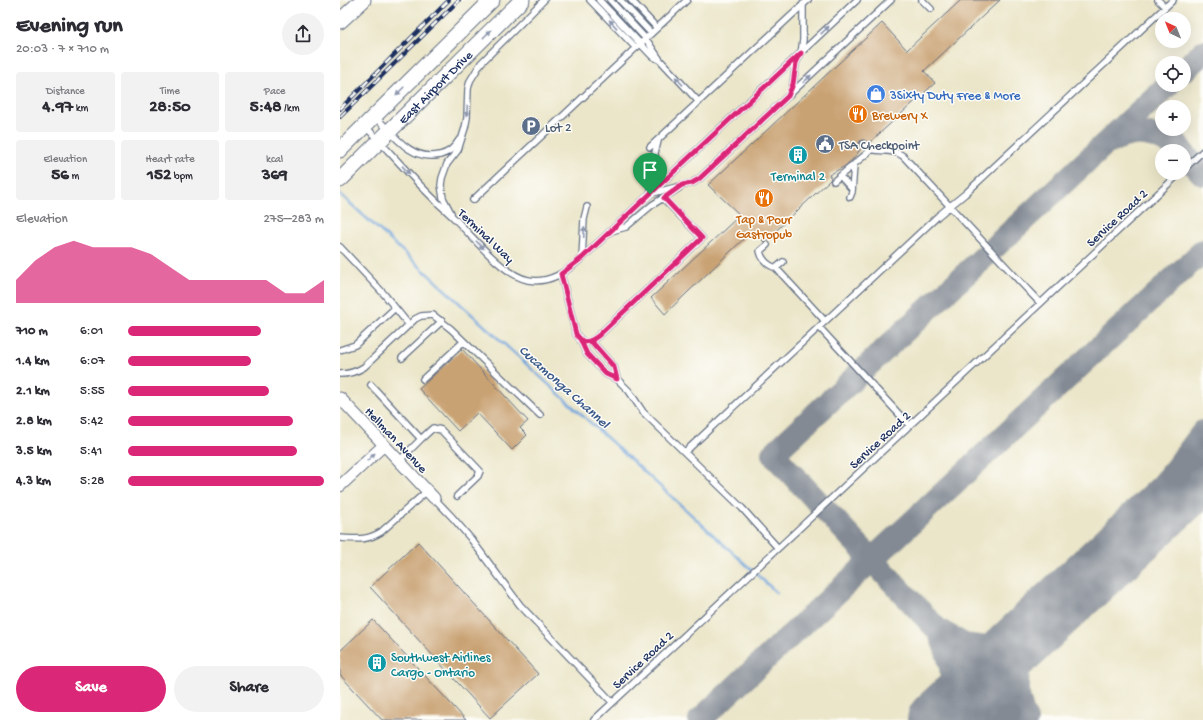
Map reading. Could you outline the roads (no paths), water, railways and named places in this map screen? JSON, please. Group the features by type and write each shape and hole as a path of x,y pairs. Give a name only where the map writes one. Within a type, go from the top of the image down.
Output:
{"main road":[{"path":"340,21 362,0"},
{"name":"East Airport Drive","path":"340,150 492,0"},
{"name":"East Airport Drive","path":"343,176 522,0"}],"street":[{"name":"Hellman Avenue","path":"340,398 430,495"},
{"path":"340,486 384,445"}],"lane":[{"path":"453,217 443,198 441,185 442,178 447,164 458,150 462,137 467,118 468,89 474,72 481,63 544,0"},
{"path":"538,6 547,0"},
{"path":"590,0 636,48"},
{"path":"600,0 652,56 660,60"},
{"path":"610,0 646,38 660,60 699,102"},
{"path":"620,0 651,34"},
{"path":"631,0 657,28"},
{"path":"473,200 687,0"},
{"path":"650,147 808,0"},
{"name":"Terminal Way","path":"370,121 379,141 436,202 453,217 490,255 518,277 528,280 551,278 561,274 582,258 857,0"},
{"path":"650,194 692,183 706,174 891,0"},
{"path":"922,0 931,9"},
{"path":"1158,0 1165,7"},
{"path":"684,452 950,206 965,194 1173,0"},
{"path":"788,96 793,84 796,63 801,53 803,40 803,4"},
{"path":"370,121 390,130 410,151 426,156 443,154 457,144 462,137"},
{"path":"650,194 654,180 656,146 660,138"},
{"path":"863,144 871,150 894,151 899,153 1040,303"},
{"path":"834,181 846,169 854,165 871,150"},
{"path":"1191,163 1203,152"},
{"path":"850,197 854,165"},
{"path":"840,176 852,189"},
{"name":"Service Road 2","path":"594,720 1172,180"},
{"path":"611,231 626,227 652,205 682,185"},
{"path":"581,341 591,341 598,336 702,238 664,198"},
{"path":"582,258 584,218 587,207"},
{"path":"767,245 760,251 761,257 769,266 776,268 825,321"},
{"path":"340,247 410,324"},
{"path":"776,268 782,262"},
{"path":"561,274 576,334 587,354 606,374 617,379 629,391 642,412 742,508 778,548"},
{"path":"340,350 355,345 394,308"},
{"path":"340,374 351,374 364,367 415,319 421,316 433,315 540,415"},
{"path":"402,358 442,322"},
{"path":"819,327 909,426"},
{"path":"591,341 614,367 617,379"},
{"path":"423,379 463,342"},
{"path":"371,385 421,440"},
{"path":"399,460 433,428 441,430 480,471 478,476 457,496"},
{"path":"340,538 367,539 372,537 381,532 430,495 453,518 520,605 612,702"}],"waterway":[{"name":"Cucamonga Channel","path":"340,194 777,593"}],"railway":[{"path":"340,109 449,0"},
{"path":"340,117 459,0"}],"place":[{"name":"3Sixty Duty Free & More","path":"876,94"},
{"name":"Brewery X","path":"858,114"},
{"name":"Lot 2","path":"531,126"},
{"name":"TSA Checkpoint","path":"825,144"},
{"name":"Terminal 2","path":"798,155"},
{"name":"Tap & Pour Gastropub","path":"764,198"},
{"name":"Southwest Airlines Cargo - Ontario","path":"377,663"}]}
